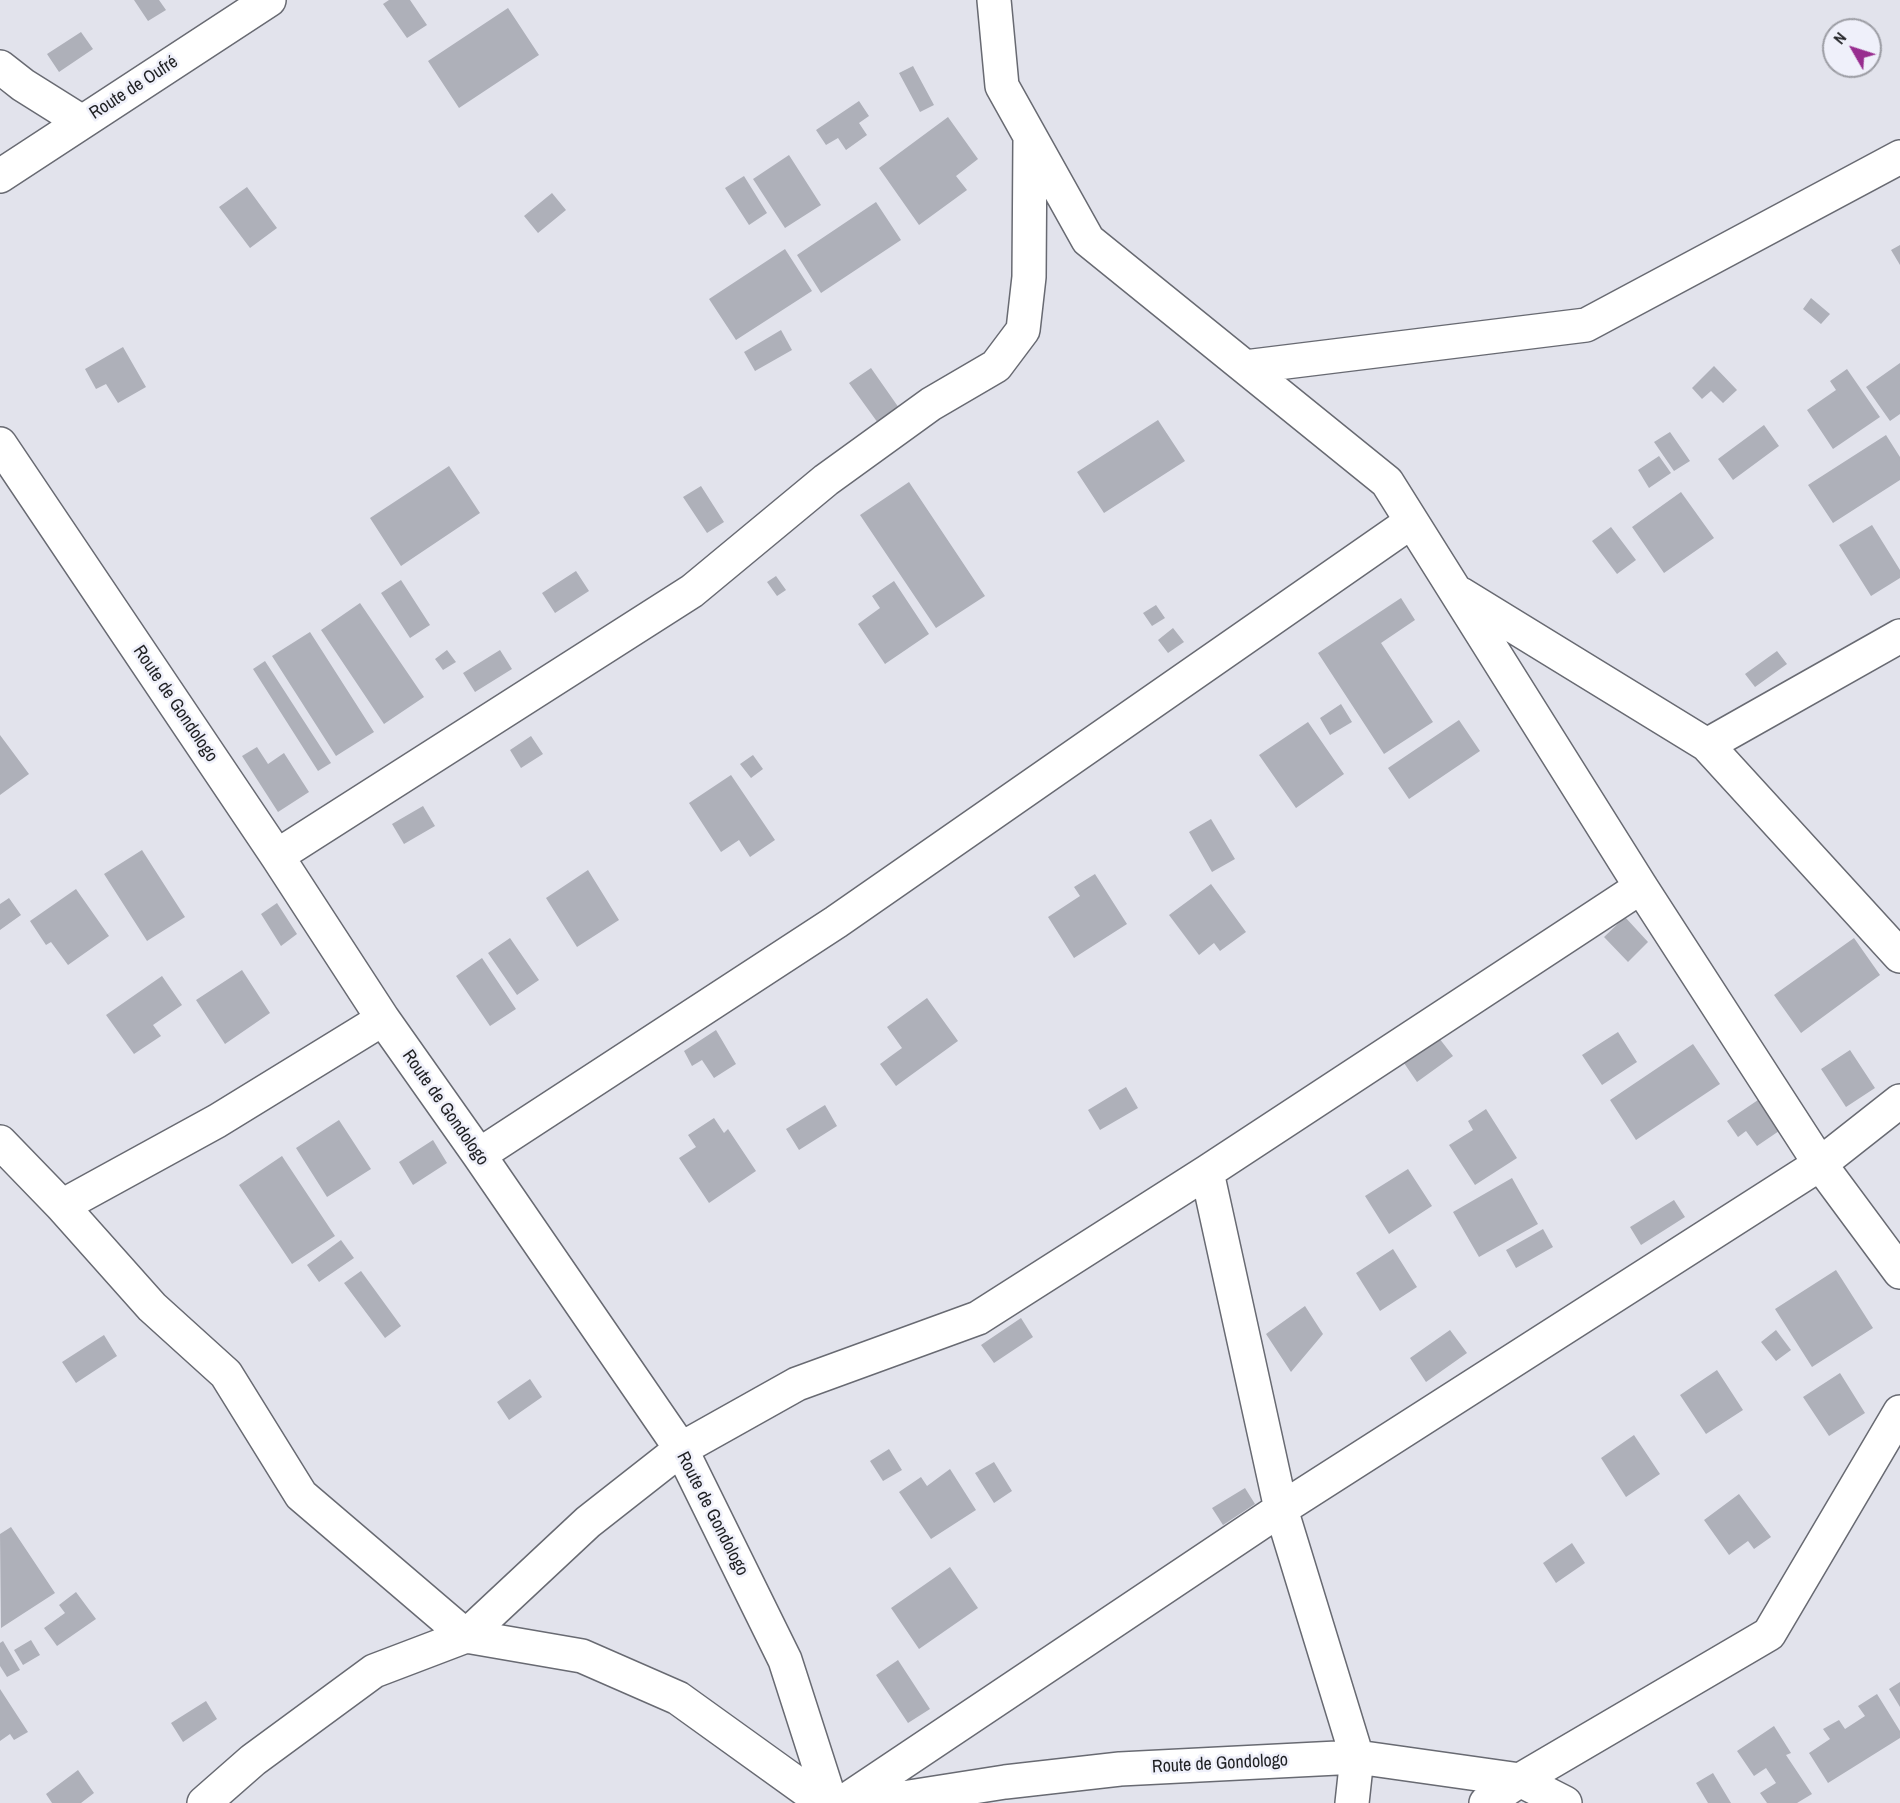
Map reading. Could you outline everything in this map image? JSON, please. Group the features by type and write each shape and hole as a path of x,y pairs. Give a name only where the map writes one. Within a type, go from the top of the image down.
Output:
{"street":[{"name":"Route de Oufré","path":"0,176 269,0"},
{"path":"994,0 1002,86 1088,240 1387,482 1641,887 1820,1164 1900,1272"},
{"path":"0,67 23,85 82,122"},
{"path":"277,856 692,591 826,480 931,404 996,366 1023,330 1029,277 1030,138"},
{"path":"1245,367 1586,325 1900,158"},
{"name":"Route de Gondologo","path":"0,444 277,856 383,1019 681,1449 785,1660 831,1803"},
{"path":"479,1155 836,922 1411,522"},
{"path":"1454,590 1707,745 1900,956"},
{"path":"1707,745 1900,636"},
{"path":"204,1803 253,1760 374,1671 466,1636 588,1522 681,1449 797,1384 978,1318 1207,1172 1641,887"},
{"path":"62,1206 217,1120 383,1019"},
{"path":"842,1803 1281,1509 1820,1164 1900,1101"},
{"path":"0,1142 62,1206 152,1307 226,1374 301,1495 466,1636 582,1656 678,1698 824,1803"},
{"path":"1207,1172 1281,1509 1357,1757 1352,1803"},
{"path":"1486,1803 1520,1780 1769,1634 1900,1413"},
{"name":"Route de Gondologo","path":"871,1803 1005,1782 1120,1769 1357,1757 1520,1780 1565,1803"}],"building":[{"path":"134,0 159,0 166,10 148,21"},
{"path":"389,0 410,0 427,25 407,38 383,4"},
{"path":"508,8 539,55 459,108 428,61"},
{"path":"81,32 93,49 59,72 47,54"},
{"path":"913,66 934,105 920,112 899,73"},
{"path":"859,101 869,116 859,123 867,135 846,150 838,138 826,145 816,130"},
{"path":"948,117 978,159 956,176 967,190 919,225 879,168"},
{"path":"789,155 821,205 785,228 753,179"},
{"path":"744,176 767,213 749,225 725,188"},
{"path":"247,187 277,228 250,248 219,207"},
{"path":"552,193 566,210 538,233 524,216"},
{"path":"876,202 901,240 821,293 797,255"},
{"path":"1900,245 1900,265 1891,250"},
{"path":"785,249 812,291 736,340 709,299"},
{"path":"1811,298 1830,314 1821,324 1803,309"},
{"path":"781,330 792,350 755,371 744,352"},
{"path":"123,347 146,387 118,403 106,384 96,389 85,369"},
{"path":"1900,363 1900,414 1890,421 1866,387"},
{"path":"1714,366 1737,390 1723,403 1711,391 1702,399 1692,388"},
{"path":"871,368 899,408 878,423 849,383"},
{"path":"1847,369 1880,417 1833,449 1807,410 1836,390 1830,381"},
{"path":"1158,420 1185,461 1104,513 1077,472"},
{"path":"1764,425 1779,446 1733,480 1718,459"},
{"path":"1670,432 1690,461 1674,471 1654,442"},
{"path":"1886,435 1900,457 1900,480 1833,523 1808,485"},
{"path":"1659,456 1671,473 1649,488 1638,470"},
{"path":"449,466 480,513 401,566 370,518"},
{"path":"909,482 985,596 936,628 860,515"},
{"path":"701,486 724,522 707,533 683,497"},
{"path":"1681,492 1714,538 1664,573 1632,527"},
{"path":"1872,525 1900,570 1900,578 1871,596 1839,545"},
{"path":"1611,527 1636,560 1617,574 1592,541"},
{"path":"576,571 589,591 555,613 542,593"},
{"path":"776,576 786,590 777,596 767,582"},
{"path":"401,580 430,625 410,638 381,593"},
{"path":"894,581 929,634 885,664 858,624 880,608 872,596"},
{"path":"1401,598 1415,620 1381,643 1433,722 1384,754 1318,653"},
{"path":"360,603 424,697 384,724 321,630"},
{"path":"1156,605 1165,618 1152,626 1143,613"},
{"path":"1173,628 1184,642 1168,653 1158,640"},
{"path":"310,632 374,732 336,756 272,656"},
{"path":"447,650 456,662 443,670 435,659"},
{"path":"500,650 512,669 475,692 463,673"},
{"path":"1777,651 1787,664 1755,687 1745,674"},
{"path":"265,661 331,763 318,771 253,669"},
{"path":"1341,704 1352,722 1330,735 1320,718"},
{"path":"1459,720 1480,751 1409,799 1388,768"},
{"path":"1308,722 1344,774 1296,808 1259,755"},
{"path":"0,735 29,774 0,795"},
{"path":"531,736 543,754 521,768 510,750"},
{"path":"257,747 268,764 284,753 309,792 278,812 242,756"},
{"path":"753,755 763,769 751,778 740,764"},
{"path":"731,775 775,840 750,857 739,840 721,852 689,803"},
{"path":"423,806 435,826 404,844 392,824"},
{"path":"1211,819 1235,859 1212,872 1189,832"},
{"path":"142,850 185,917 147,941 104,874"},
{"path":"588,870 619,920 577,947 546,898"},
{"path":"1095,874 1127,924 1074,958 1048,917 1080,896 1074,887"},
{"path":"1211,884 1246,932 1220,951 1214,943 1199,955 1169,915"},
{"path":"76,889 109,936 68,965 51,942 46,945 30,921"},
{"path":"9,898 21,915 0,930 0,904"},
{"path":"277,903 297,934 281,946 261,914"},
{"path":"1625,917 1648,942 1628,962 1604,937"},
{"path":"510,938 539,980 517,995 488,953"},
{"path":"1854,938 1880,975 1801,1033 1774,995"},
{"path":"482,958 516,1009 490,1026 456,976"},
{"path":"242,970 270,1013 225,1044 196,1000"},
{"path":"162,976 182,1005 153,1025 161,1036 134,1054 106,1015"},
{"path":"927,998 958,1041 896,1086 880,1064 902,1048 887,1027"},
{"path":"716,1030 736,1064 714,1078 702,1060 692,1066 684,1051"},
{"path":"1618,1032 1637,1062 1602,1085 1582,1055"},
{"path":"1439,1038 1453,1056 1417,1082 1404,1063"},
{"path":"1693,1044 1720,1084 1636,1140 1610,1100"},
{"path":"1850,1050 1875,1088 1846,1107 1821,1069"},
{"path":"1126,1087 1138,1108 1100,1130 1088,1110"},
{"path":"1758,1100 1779,1131 1757,1146 1746,1131 1738,1137 1727,1121"},
{"path":"825,1105 837,1126 799,1150 786,1129"},
{"path":"1486,1109 1517,1158 1475,1185 1449,1145 1473,1130 1468,1121"},
{"path":"714,1118 724,1133 728,1129 756,1171 709,1203 679,1158 696,1147 688,1135"},
{"path":"339,1120 371,1169 327,1197 296,1148"},
{"path":"433,1140 447,1163 413,1185 399,1162"},
{"path":"282,1156 335,1236 292,1264 239,1185"},
{"path":"1408,1169 1432,1206 1389,1234 1365,1196"},
{"path":"1512,1178 1538,1224 1479,1257 1453,1212"},
{"path":"1674,1200 1685,1217 1641,1245 1630,1227"},
{"path":"1543,1229 1553,1247 1516,1268 1506,1250"},
{"path":"341,1240 354,1258 319,1282 307,1265"},
{"path":"1393,1249 1417,1287 1380,1311 1356,1273"},
{"path":"1836,1270 1873,1328 1812,1367 1775,1309"},
{"path":"361,1271 401,1326 385,1338 344,1283"},
{"path":"1305,1306 1323,1334 1291,1372 1266,1334"},
{"path":"1021,1318 1033,1337 994,1363 981,1345"},
{"path":"1450,1330 1467,1353 1426,1382 1410,1358"},
{"path":"1776,1330 1791,1350 1776,1361 1761,1342"},
{"path":"104,1335 117,1356 76,1383 62,1362"},
{"path":"1717,1370 1743,1410 1706,1434 1680,1395"},
{"path":"1840,1373 1865,1413 1829,1436 1803,1397"},
{"path":"530,1379 542,1397 509,1420 497,1402"},
{"path":"1634,1435 1660,1474 1626,1497 1601,1458"},
{"path":"889,1449 902,1470 883,1481 870,1461"},
{"path":"994,1462 1012,1491 994,1503 975,1473"},
{"path":"950,1469 976,1510 931,1539 899,1492 921,1477 927,1486"},
{"path":"1245,1488 1255,1504 1223,1525 1212,1508"},
{"path":"1739,1494 1771,1537 1754,1549 1748,1541 1729,1555 1704,1520"},
{"path":"11,1527 55,1593 1,1628 0,1534"},
{"path":"1572,1543 1585,1563 1556,1583 1543,1563"},
{"path":"950,1567 978,1608 919,1649 891,1608"},
{"path":"76,1592 96,1619 57,1646 44,1628 65,1613 59,1605"},
{"path":"31,1640 40,1655 23,1665 14,1650"},
{"path":"3,1641 20,1670 7,1677 0,1666 0,1643"},
{"path":"898,1660 930,1709 908,1723 876,1675"},
{"path":"1900,1682 1900,1707 1889,1689"},
{"path":"0,1689 28,1732 14,1740 10,1734 0,1741"},
{"path":"1877,1694 1900,1731 1900,1738 1828,1783 1809,1753 1830,1739 1823,1729 1839,1720 1845,1729 1865,1716 1858,1706"},
{"path":"206,1701 217,1719 183,1742 171,1723"},
{"path":"1774,1726 1791,1753 1786,1755 1812,1794 1797,1803 1767,1803 1760,1793 1776,1783 1766,1768 1754,1776 1737,1751"},
{"path":"78,1770 94,1793 81,1803 52,1803 46,1794"},
{"path":"1713,1773 1731,1803 1708,1803 1696,1783"}]}
